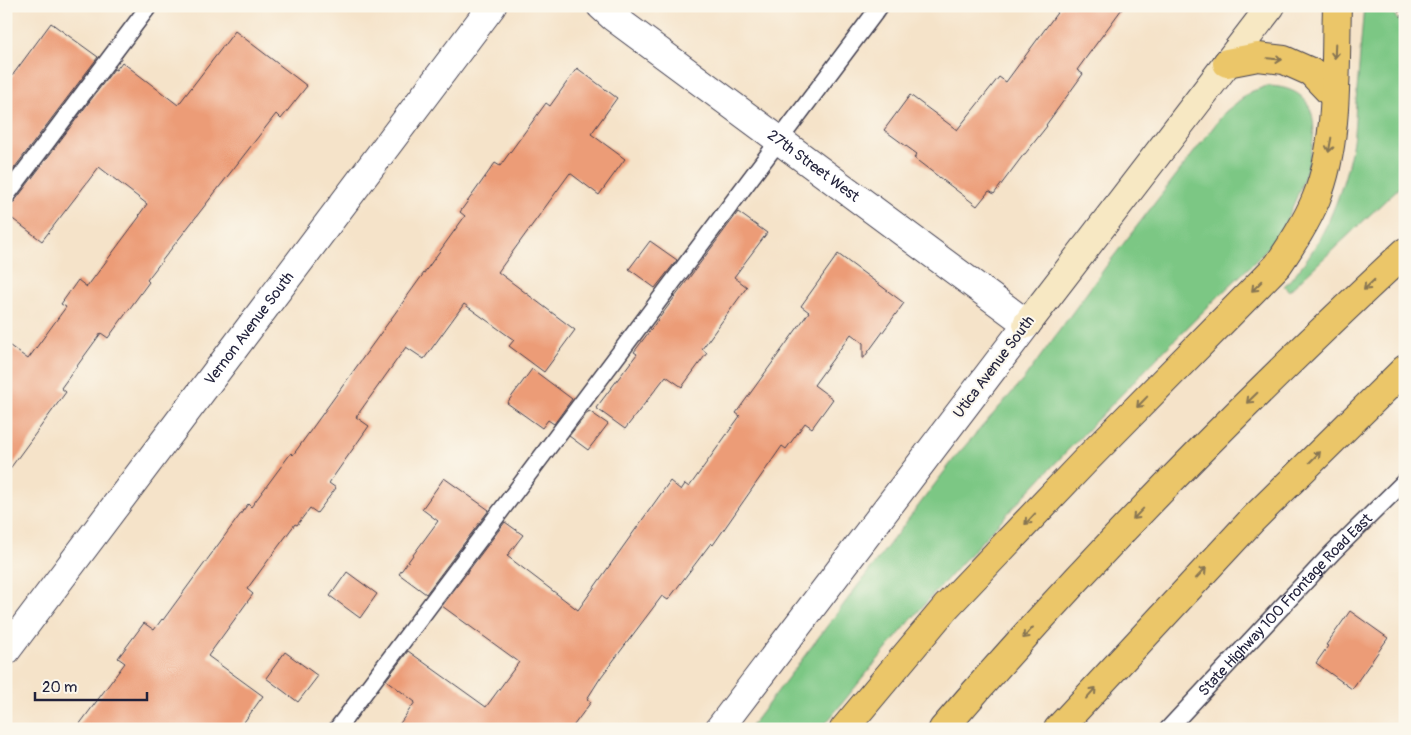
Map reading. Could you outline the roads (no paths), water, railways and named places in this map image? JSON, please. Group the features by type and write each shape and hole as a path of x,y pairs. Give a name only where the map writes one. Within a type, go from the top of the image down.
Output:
{"highway":[{"path":"844,729 953,600 1086,460 1278,265 1300,231 1316,198 1326,169 1333,126 1337,6"},
{"path":"1227,64 1258,57 1284,60 1311,72 1334,96"},
{"path":"943,729 1118,534 1240,409 1405,252"},
{"path":"1058,729 1253,519 1405,369"}],"street":[{"name":"Vernon Avenue South","path":"6,651 492,6"},
{"name":"27th Street West","path":"601,6 613,17 1027,324"},
{"name":"Utica Avenue South","path":"719,729 1271,6"}],"lane":[{"path":"6,196 149,6"},
{"path":"337,729 880,6"},
{"name":"State Highway 100 Frontage Road East","path":"1168,729 1326,559 1405,481"}]}
